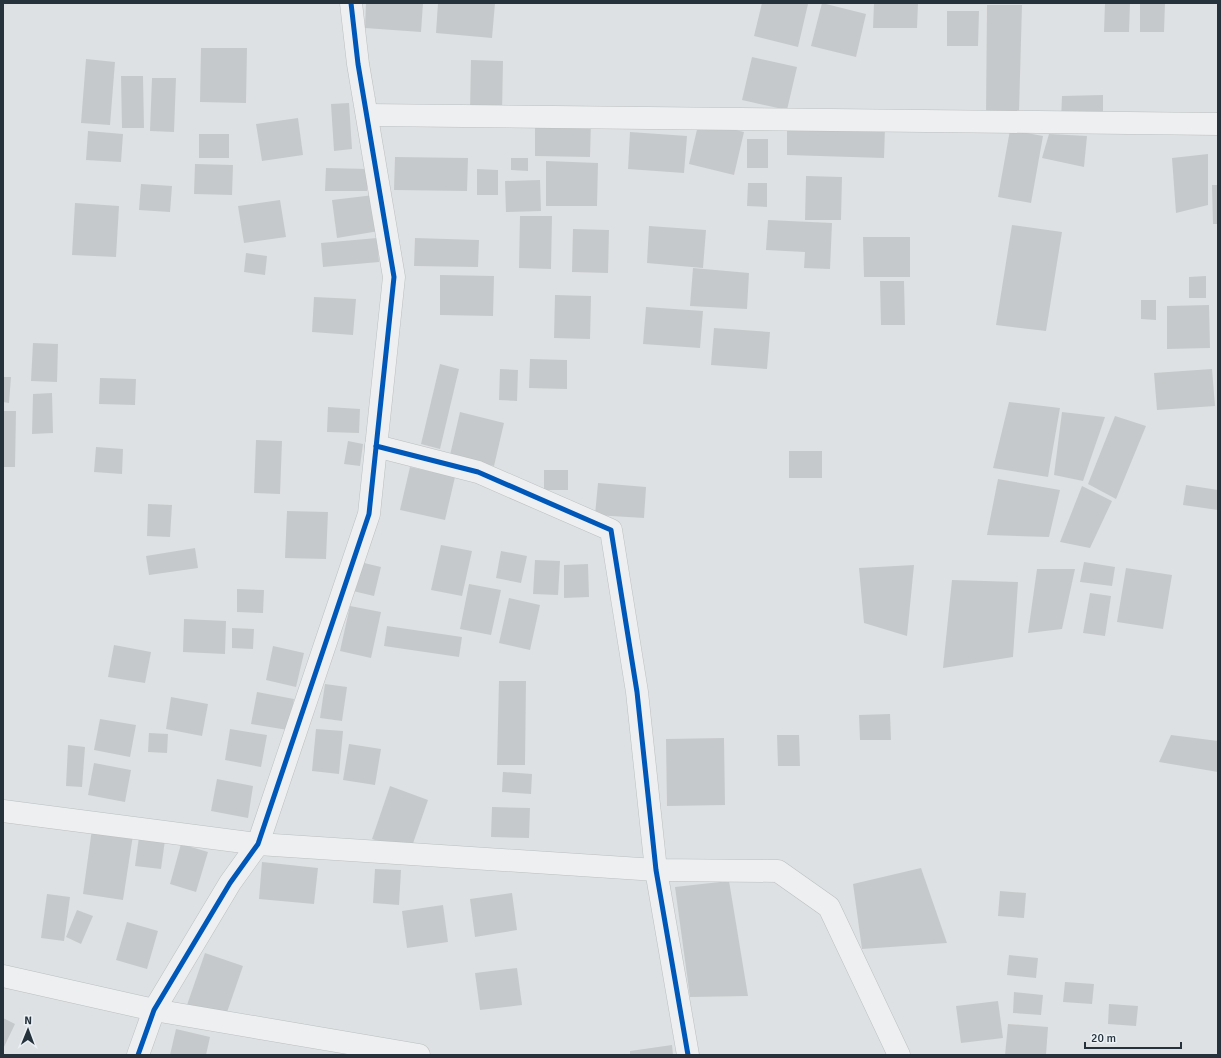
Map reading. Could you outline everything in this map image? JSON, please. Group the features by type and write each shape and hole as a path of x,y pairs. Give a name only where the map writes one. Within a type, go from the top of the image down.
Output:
{"street":[{"path":"138,1055 154,1010 230,883 258,844 369,514 394,277 358,64 351,3"},
{"path":"367,115 1218,124"},
{"path":"376,446 478,472 610,530 637,692 656,870 688,1055"},
{"path":"3,811 258,844 656,870 778,871 829,907 899,1055"},
{"path":"3,976 154,1010 419,1055"}],"building":[{"path":"366,3 423,3 421,32 365,28"},
{"path":"438,3 495,3 492,38 436,33"},
{"path":"762,3 808,4 798,47 754,36"},
{"path":"822,3 866,14 856,57 811,46"},
{"path":"874,3 918,3 917,28 873,28"},
{"path":"1105,3 1130,3 1129,32 1104,32"},
{"path":"1140,3 1165,3 1164,32 1140,32"},
{"path":"987,5 1022,5 1019,112 986,116"},
{"path":"947,11 979,11 978,46 947,46"},
{"path":"201,48 247,48 246,103 200,102"},
{"path":"752,57 797,67 787,110 742,100"},
{"path":"86,59 115,62 110,125 81,123"},
{"path":"471,60 503,61 502,113 470,112"},
{"path":"121,76 143,76 144,128 122,128"},
{"path":"152,78 176,78 174,132 150,131"},
{"path":"1103,95 1103,120 1061,121 1062,96"},
{"path":"349,103 352,149 334,151 331,104"},
{"path":"298,118 303,155 262,161 256,124"},
{"path":"535,119 591,120 590,157 535,156"},
{"path":"699,121 744,132 734,175 689,164"},
{"path":"787,124 885,126 884,158 787,155"},
{"path":"1010,130 1043,136 1031,203 998,197"},
{"path":"88,131 123,134 121,162 86,160"},
{"path":"630,132 687,136 684,173 628,169"},
{"path":"199,134 229,134 229,158 199,158"},
{"path":"1049,134 1087,136 1084,167 1042,158"},
{"path":"747,139 768,139 768,168 747,168"},
{"path":"1208,154 1208,205 1176,213 1172,158"},
{"path":"395,157 468,158 467,191 394,190"},
{"path":"511,158 528,158 528,171 511,170"},
{"path":"546,161 598,163 597,206 546,206"},
{"path":"195,164 233,165 232,195 194,194"},
{"path":"326,168 368,169 367,191 325,191"},
{"path":"477,169 498,170 498,195 477,195"},
{"path":"806,176 842,177 841,220 805,220"},
{"path":"540,180 541,211 506,212 505,181"},
{"path":"748,183 767,183 767,207 747,206"},
{"path":"141,184 172,186 170,212 139,210"},
{"path":"1212,185 1218,185 1218,224 1213,224"},
{"path":"374,195 379,231 337,238 332,200"},
{"path":"280,200 286,237 244,243 238,206"},
{"path":"75,203 119,206 116,257 72,255"},
{"path":"520,216 552,216 551,269 519,268"},
{"path":"768,220 832,223 830,269 804,268 805,252 766,250"},
{"path":"1012,225 1062,232 1046,331 996,325"},
{"path":"649,226 706,230 703,268 647,263"},
{"path":"573,229 609,230 608,273 572,272"},
{"path":"863,237 910,237 910,277 864,277"},
{"path":"377,238 379,262 323,267 321,243"},
{"path":"415,238 479,240 478,267 414,266"},
{"path":"246,253 267,256 265,275 244,272"},
{"path":"693,268 749,273 747,309 690,306"},
{"path":"440,275 494,276 493,316 440,315"},
{"path":"1206,276 1206,298 1189,298 1189,277"},
{"path":"880,281 904,281 905,325 881,325"},
{"path":"555,295 591,296 590,339 554,338"},
{"path":"314,297 356,299 353,335 312,332"},
{"path":"1141,300 1156,300 1156,320 1141,319"},
{"path":"1209,305 1210,348 1167,349 1167,306"},
{"path":"646,307 703,311 700,348 643,344"},
{"path":"714,328 770,332 767,369 711,365"},
{"path":"33,343 58,344 57,382 31,381"},
{"path":"530,359 567,360 567,389 529,388"},
{"path":"440,364 459,369 440,449 421,444"},
{"path":"500,369 518,370 517,401 499,400"},
{"path":"1212,369 1215,406 1157,410 1154,373"},
{"path":"3,377 11,377 9,403 3,402"},
{"path":"100,378 136,379 135,405 99,404"},
{"path":"52,393 53,433 32,434 33,394"},
{"path":"1009,402 1060,408 1048,477 993,468"},
{"path":"328,407 360,409 359,433 327,432"},
{"path":"3,411 16,411 15,467 3,467"},
{"path":"460,412 504,423 494,466 450,455"},
{"path":"1062,412 1105,417 1083,481 1054,475"},
{"path":"1115,416 1146,426 1116,499 1088,484"},
{"path":"256,440 282,441 280,494 254,493"},
{"path":"348,441 363,444 360,466 344,464"},
{"path":"96,447 123,449 122,474 94,472"},
{"path":"789,451 822,451 822,478 789,478"},
{"path":"410,467 455,477 445,520 400,510"},
{"path":"544,470 568,470 568,490 544,490"},
{"path":"998,479 1060,490 1049,537 987,535"},
{"path":"598,483 646,487 644,518 595,515"},
{"path":"1186,485 1218,490 1218,510 1183,505"},
{"path":"1082,486 1112,501 1090,548 1060,542"},
{"path":"148,504 172,505 170,537 147,536"},
{"path":"287,511 328,512 326,559 285,558"},
{"path":"441,545 472,551 462,596 431,590"},
{"path":"195,548 198,568 149,575 146,556"},
{"path":"501,551 527,556 521,583 496,578"},
{"path":"535,560 560,561 558,595 533,594"},
{"path":"360,562 381,567 374,596 353,591"},
{"path":"1084,562 1115,567 1112,586 1080,582"},
{"path":"588,564 589,597 564,598 564,565"},
{"path":"914,565 907,636 864,623 859,568"},
{"path":"1126,568 1172,575 1163,629 1117,622"},
{"path":"1037,569 1075,569 1062,629 1028,633"},
{"path":"952,580 1018,582 1013,657 943,668"},
{"path":"469,584 501,590 491,635 460,629"},
{"path":"237,589 264,590 263,613 237,612"},
{"path":"1090,593 1111,596 1105,636 1083,633"},
{"path":"509,598 540,605 530,650 499,643"},
{"path":"350,606 381,612 371,658 340,651"},
{"path":"184,619 226,621 225,654 183,652"},
{"path":"387,626 462,637 459,657 384,646"},
{"path":"232,628 254,629 253,649 232,648"},
{"path":"114,645 151,652 145,683 108,677"},
{"path":"273,646 304,653 296,687 266,680"},
{"path":"499,681 526,681 525,765 497,765"},
{"path":"325,684 347,687 342,721 320,718"},
{"path":"257,692 294,699 288,730 251,724"},
{"path":"171,697 208,704 202,736 166,729"},
{"path":"890,714 891,740 860,740 859,715"},
{"path":"100,719 136,725 130,757 94,750"},
{"path":"230,729 267,735 261,767 225,760"},
{"path":"316,729 343,731 339,774 312,771"},
{"path":"149,733 168,734 167,753 148,752"},
{"path":"777,735 799,735 800,766 778,766"},
{"path":"1171,735 1218,741 1218,772 1159,762"},
{"path":"724,738 725,805 667,806 666,739"},
{"path":"349,744 381,749 375,785 343,780"},
{"path":"68,745 85,747 82,787 66,786"},
{"path":"94,763 131,770 125,802 88,795"},
{"path":"503,772 532,774 531,794 502,792"},
{"path":"217,779 253,786 248,818 211,811"},
{"path":"390,786 428,800 410,852 372,839"},
{"path":"492,807 530,808 529,838 491,837"},
{"path":"92,829 133,835 123,900 83,894"},
{"path":"139,837 165,840 161,869 135,866"},
{"path":"181,844 208,852 196,892 170,884"},
{"path":"262,862 318,868 314,904 259,899"},
{"path":"921,868 947,943 862,949 853,884"},
{"path":"375,869 401,870 399,905 373,903"},
{"path":"729,881 748,996 690,997 675,887"},
{"path":"1000,891 1026,893 1024,918 998,916"},
{"path":"512,893 517,930 475,937 470,899"},
{"path":"47,894 70,897 64,941 41,938"},
{"path":"443,905 448,942 407,948 402,911"},
{"path":"77,910 93,916 81,944 66,937"},
{"path":"127,922 158,931 147,969 116,960"},
{"path":"205,953 243,966 225,1018 187,1005"},
{"path":"1009,955 1038,958 1036,978 1007,975"},
{"path":"517,968 522,1005 480,1010 475,973"},
{"path":"1065,982 1094,984 1092,1004 1063,1002"},
{"path":"1014,992 1043,995 1041,1015 1013,1013"},
{"path":"998,1001 1003,1038 961,1043 956,1006"},
{"path":"1109,1004 1138,1006 1136,1026 1108,1024"},
{"path":"3,1018 15,1024 3,1049"},
{"path":"1008,1024 1048,1027 1046,1055 1005,1055"},
{"path":"176,1029 210,1037 206,1055 170,1055"},
{"path":"672,1045 673,1055 630,1055 630,1051"}],"cycle path":[{"path":"138,1055 154,1010 230,883 258,844 369,514 394,277 358,64 351,3"},
{"path":"376,446 478,472 611,530 637,692 656,870 688,1055"}]}
